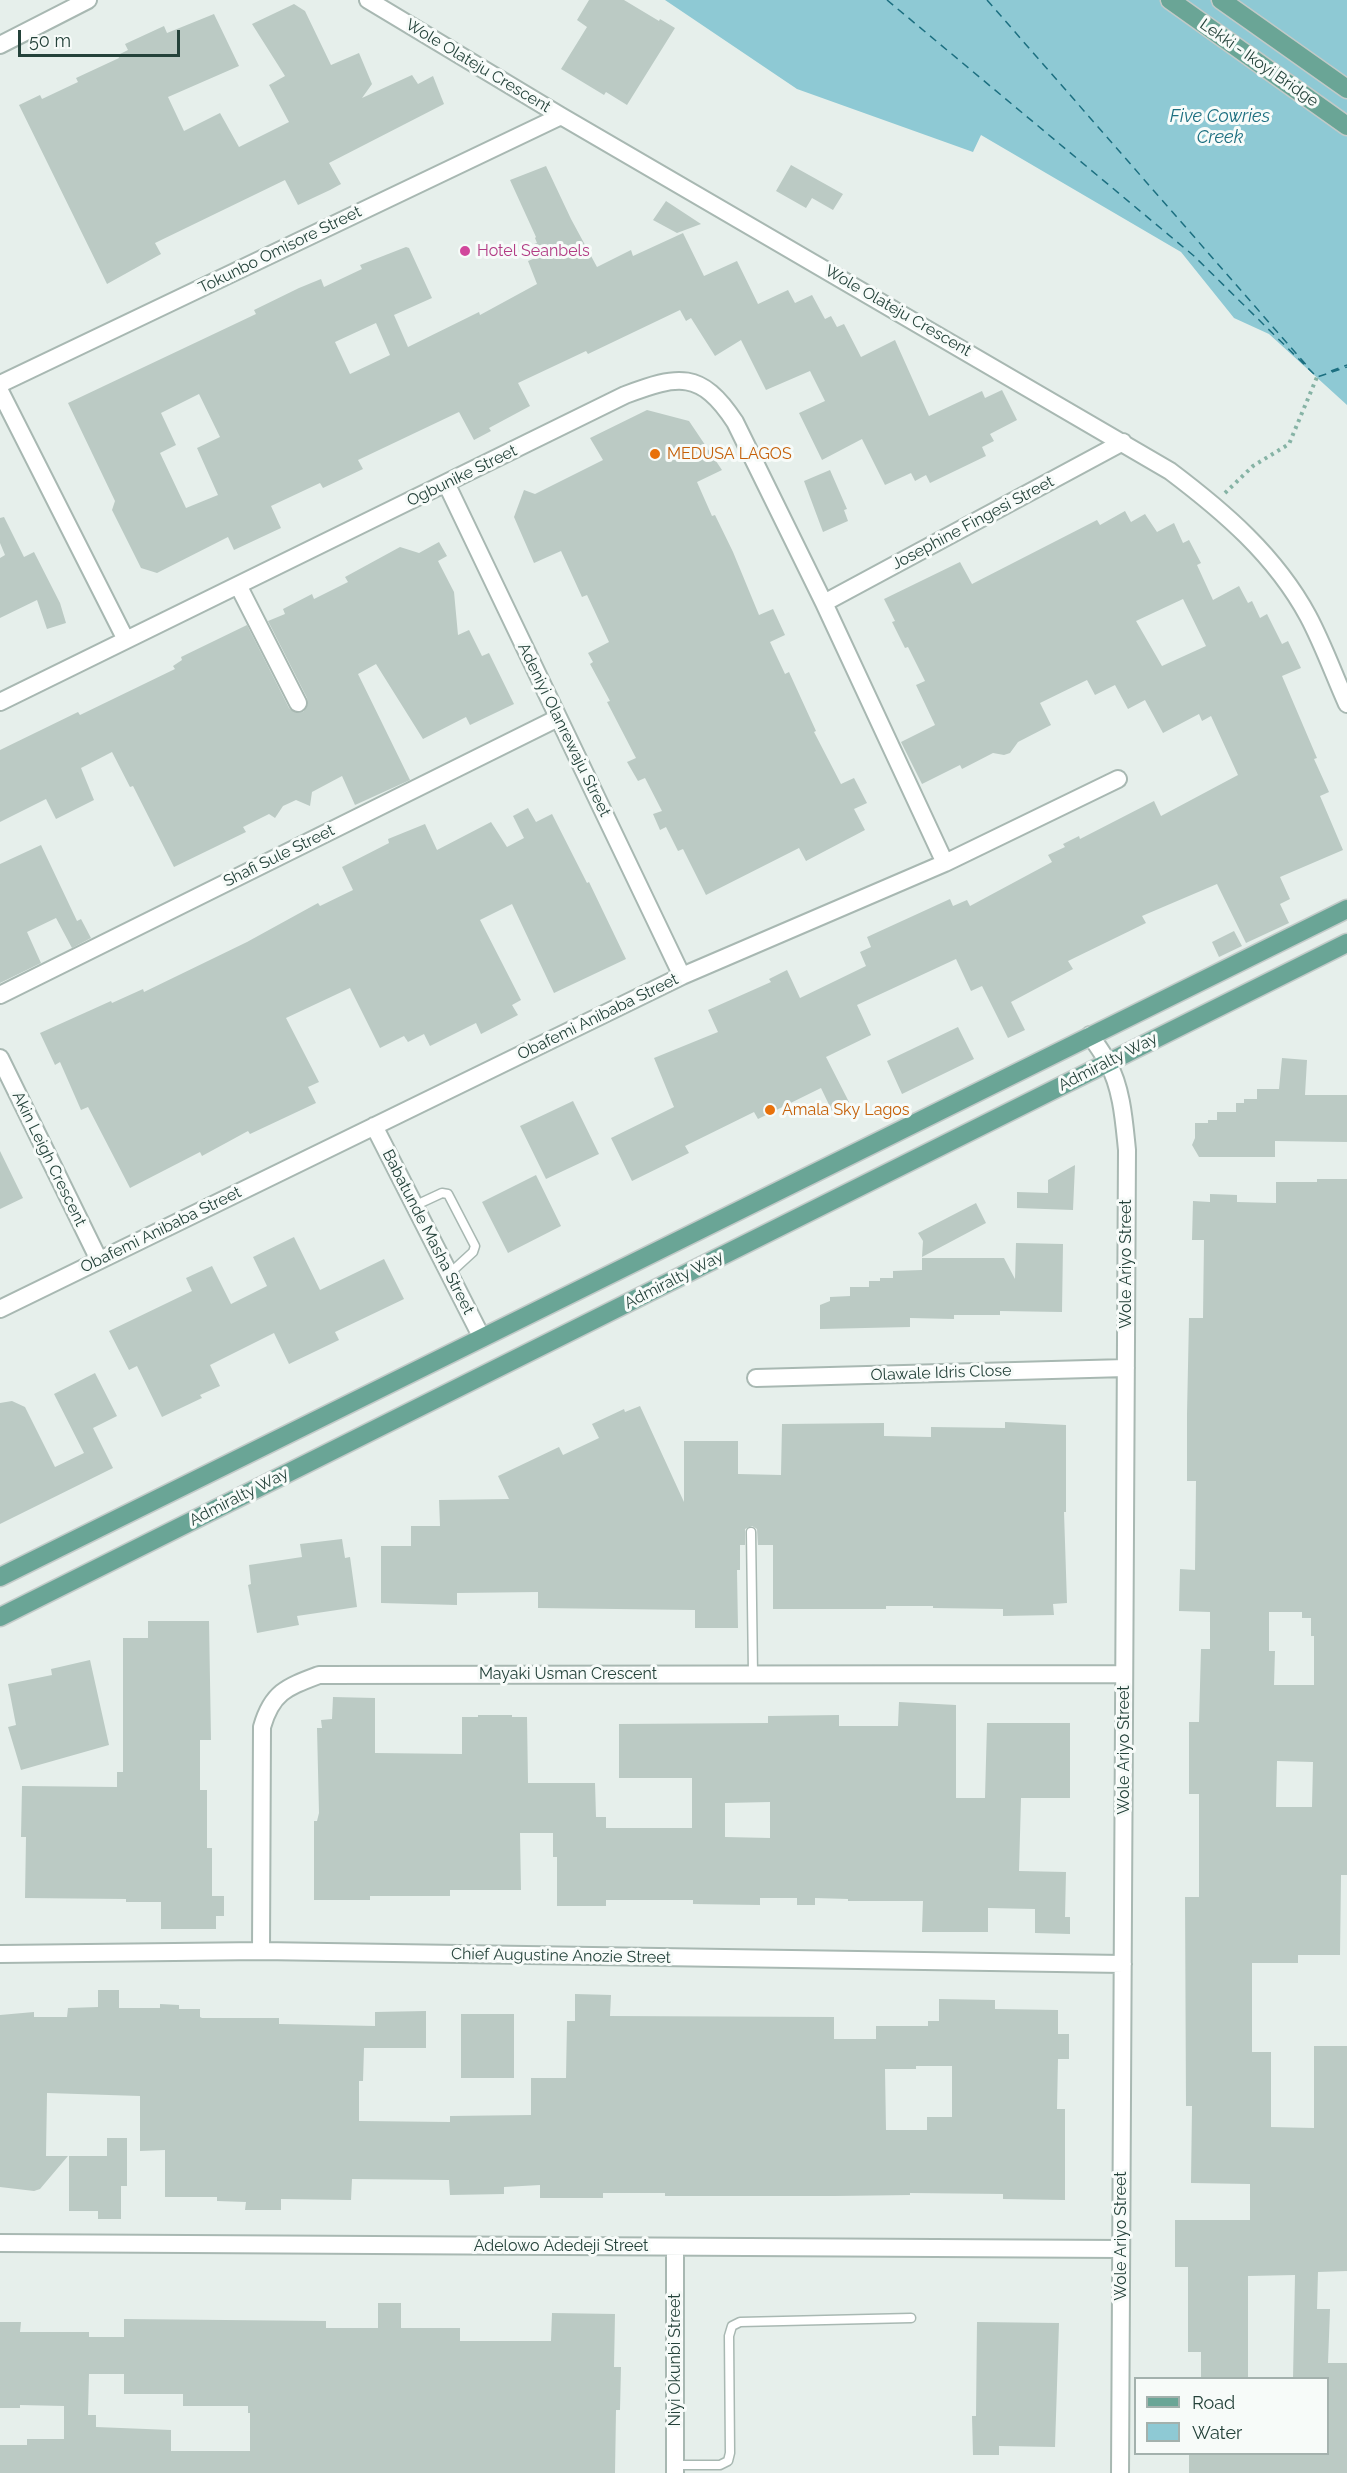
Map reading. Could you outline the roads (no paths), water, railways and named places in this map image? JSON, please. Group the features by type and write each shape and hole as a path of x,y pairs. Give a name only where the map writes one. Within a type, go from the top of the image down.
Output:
{"main road":[{"name":"Lekki - Ikoyi Bridge","path":"1170,0 1347,126"},
{"name":"Lekki - Ikoyi Bridge","path":"1221,0 1347,89"},
{"name":"Admiralty Way","path":"0,1577 1347,909"},
{"name":"Admiralty Way","path":"0,1617 1347,943"}],"street":[{"path":"0,45 88,0"},
{"name":"Wole Olateju Crescent","path":"368,0 561,116 1170,471 1213,504 1254,541 1308,616 1347,704"},
{"name":"Tokunbo Omisore Street","path":"0,384 561,116"},
{"name":"Ogbunike Street","path":"0,702 625,395 652,385 677,380 701,384 720,399 735,422 824,603"},
{"path":"0,391 126,640"},
{"name":"Josephine Fingesi Street","path":"824,603 1123,442"},
{"name":"Adeniyi Olanrewaju Street","path":"446,483 682,976"},
{"path":"239,586 298,703"},
{"path":"824,603 945,863"},
{"name":"Shafi Sule Street","path":"0,995 558,718"},
{"name":"Obafemi Anibaba Street","path":"0,1309 682,976 945,863 1118,779"},
{"name":"Wole Ariyo Street","path":"1090,1035 1108,1063 1119,1095 1127,1150 1120,2473"},
{"name":"Akin Leigh Crescent","path":"0,1058 99,1260"},
{"name":"Babatunde Masha Street","path":"374,1126 482,1338"},
{"name":"Olawale Idris Close","path":"756,1378 1126,1368"},
{"name":"Mayaki Usman Crescent","path":"261,1951 262,1727 268,1706 289,1686 319,1675 1124,1674"},
{"name":"Chief Augustine Anozie Street","path":"0,1954 261,1951 1123,1964"},
{"name":"Adelowo Adedeji Street","path":"0,2243 1121,2249"},
{"name":"Niyi Okunbi Street","path":"675,2247 675,2469"}],"lane":[{"path":"414,1206 442,1193 448,1194 475,1246 473,1252 449,1274"},
{"path":"751,1532 753,1674"},
{"path":"675,2469 720,2465 728,2461 730,2453 729,2336 732,2326 740,2322 911,2318"}],"water":[{"name":"Five Cowries Creek","path":"665,0 1347,0 1347,405 1269,334 1234,318 1181,252 981,135 973,152 797,89"}],"place":[{"name":"Hotel Seanbels","path":"465,251"},
{"name":"MEDUSA LAGOS","path":"655,454"},
{"name":"Amala Sky Lagos","path":"770,1110"}]}
